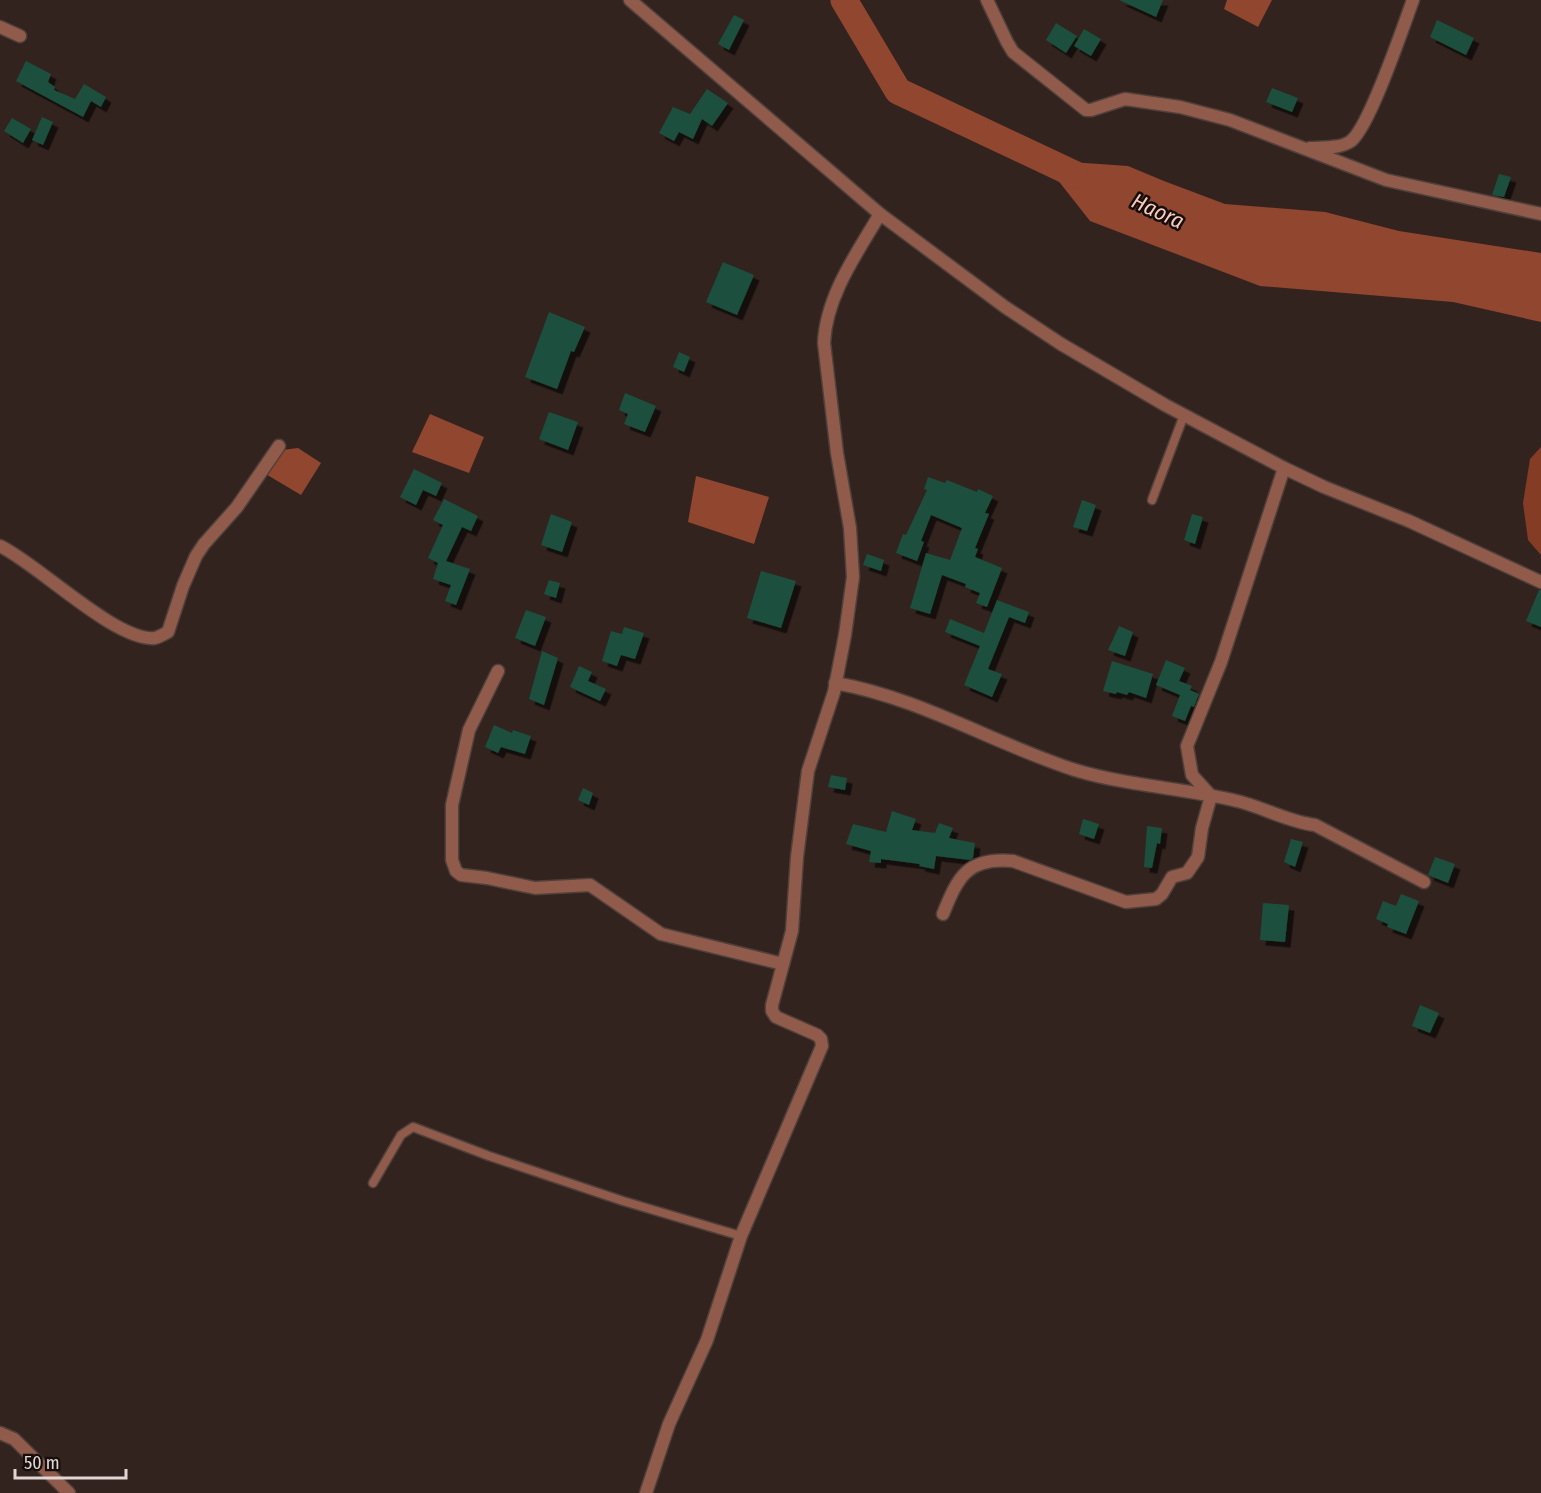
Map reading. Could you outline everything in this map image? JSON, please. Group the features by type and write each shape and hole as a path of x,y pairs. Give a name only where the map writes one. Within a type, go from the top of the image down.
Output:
{"street":[{"path":"630,0 880,213 1014,314 1184,415 1284,468 1324,487 1409,521 1541,582"},
{"path":"987,0 1013,52 1086,110 1125,99 1180,107 1230,120 1386,180 1541,214"},
{"path":"1306,148 1342,145 1356,136 1394,53 1413,0"},
{"path":"0,27 20,36"},
{"path":"646,1493 669,1424 707,1340 741,1236 822,1046 821,1039 817,1035 776,1017 772,1011 792,931 797,856 808,771 835,683 845,635 853,577 850,528 837,453 824,343 825,324 840,286 880,213"},
{"path":"0,546 18,556 101,617 125,630 154,638 161,636 168,632 196,556 204,543 237,507 279,446"},
{"path":"1211,796 1192,775 1187,746 1221,662 1284,468"},
{"path":"498,671 466,739 452,805 452,860 456,871 461,875 535,888 590,885 661,934 783,964"},
{"path":"835,683 880,693 918,705 1074,769 1110,779 1252,805 1302,824 1315,825 1424,882"},
{"path":"944,914 954,888 964,873 982,863 996,860 1013,861 1126,902 1156,899 1162,894 1172,877 1187,873 1198,857 1202,828 1211,796"},
{"path":"0,1433 14,1439 69,1493"}],"lane":[{"path":"1152,500 1184,415"},
{"path":"373,1183 401,1135 413,1127 489,1156 623,1201 741,1236"}],"shaded area":[{"path":"1541,447 1541,555 1528,540 1523,503 1530,459"}],"water":[{"path":"1227,0 1272,0 1258,27 1224,9"},
{"path":"1042,160 1128,166 1225,204 1325,212 1399,231 1541,253 1541,322 1453,302 1260,286 1090,221"},
{"path":"430,414 484,437 469,473 412,452"},
{"path":"298,448 321,463 301,495 264,473 282,450"},
{"path":"696,476 769,497 754,544 688,522"}],"building":[{"path":"1119,0 1163,0 1156,17"},
{"path":"734,15 744,20 729,50 718,44"},
{"path":"1437,20 1474,38 1466,55 1430,37"},
{"path":"1056,23 1077,36 1066,53 1046,40"},
{"path":"1084,29 1101,39 1091,56 1074,46"},
{"path":"26,61 51,74 48,82 55,87 54,90 75,99 84,84 106,97 101,107 91,101 83,117 16,81"},
{"path":"1272,88 1298,98 1292,112 1266,102"},
{"path":"707,89 728,103 712,126 702,119 693,139 679,132 674,141 659,133 673,107 690,114"},
{"path":"42,117 53,122 43,145 32,140"},
{"path":"12,118 31,129 23,143 4,131"},
{"path":"1499,174 1511,177 1504,197 1492,195"},
{"path":"723,262 754,275 737,315 706,302"},
{"path":"549,312 585,327 574,352 571,351 557,389 525,377"},
{"path":"679,352 690,357 684,372 673,367"},
{"path":"625,393 656,406 645,432 624,424 628,414 619,410"},
{"path":"549,412 578,422 568,450 539,439"},
{"path":"414,469 442,483 436,496 423,490 416,505 400,497"},
{"path":"928,477 945,483 947,480 977,492 978,489 993,496 985,513 989,514 975,548 978,549 975,557 1002,568 987,607 976,603 980,593 965,587 966,584 942,575 930,614 910,608 926,553 950,560 962,528 931,515 921,541 924,542 917,561 896,553 903,534 906,535 927,490 924,489"},
{"path":"444,499 478,516 471,531 462,527 446,561 470,569 456,605 445,601 451,585 433,579 438,563 428,558 443,525 433,520"},
{"path":"1082,500 1096,505 1087,531 1073,527"},
{"path":"551,514 572,522 562,552 541,545"},
{"path":"1192,514 1203,517 1195,544 1184,540"},
{"path":"867,554 884,560 881,571 863,565"},
{"path":"761,571 796,581 781,628 747,618"},
{"path":"549,580 560,583 556,598 544,594"},
{"path":"1539,590 1541,590 1541,627 1526,621"},
{"path":"997,600 1029,612 1025,623 1009,617 988,669 1002,674 992,697 964,685 980,646 945,632 950,619 984,633"},
{"path":"526,610 546,617 535,646 515,638"},
{"path":"1119,626 1133,632 1125,656 1108,650"},
{"path":"624,627 644,633 635,659 621,655 617,666 602,661 611,631 622,634"},
{"path":"542,651 558,658 544,705 529,699"},
{"path":"1166,660 1185,668 1179,681 1192,686 1190,690 1199,694 1185,721 1172,716 1180,695 1156,685"},
{"path":"1112,661 1153,674 1146,698 1129,692 1127,695 1103,691"},
{"path":"579,666 592,672 588,681 606,689 600,701 570,687"},
{"path":"494,725 512,733 513,730 531,736 525,754 501,747 498,753 485,747"},
{"path":"831,775 847,778 845,790 828,787"},
{"path":"583,788 593,793 589,805 578,800"},
{"path":"892,811 916,819 912,830 935,833 939,823 953,828 949,838 975,843 973,858 970,860 936,856 934,869 919,866 920,864 881,859 881,863 869,862 871,851 846,844 853,824 886,832"},
{"path":"1083,819 1099,824 1094,839 1079,834"},
{"path":"1147,826 1162,828 1160,844 1157,843 1152,868 1144,867"},
{"path":"1291,839 1303,842 1295,867 1284,862"},
{"path":"1435,857 1455,864 1448,883 1428,875"},
{"path":"1401,894 1419,901 1406,934 1387,927 1388,924 1376,919 1383,901 1396,906"},
{"path":"1263,903 1289,905 1285,942 1260,940"},
{"path":"1420,1005 1439,1013 1430,1033 1412,1026"}],"waterway":[{"name":"Haora","path":"844,0 898,91 1074,174"}]}
